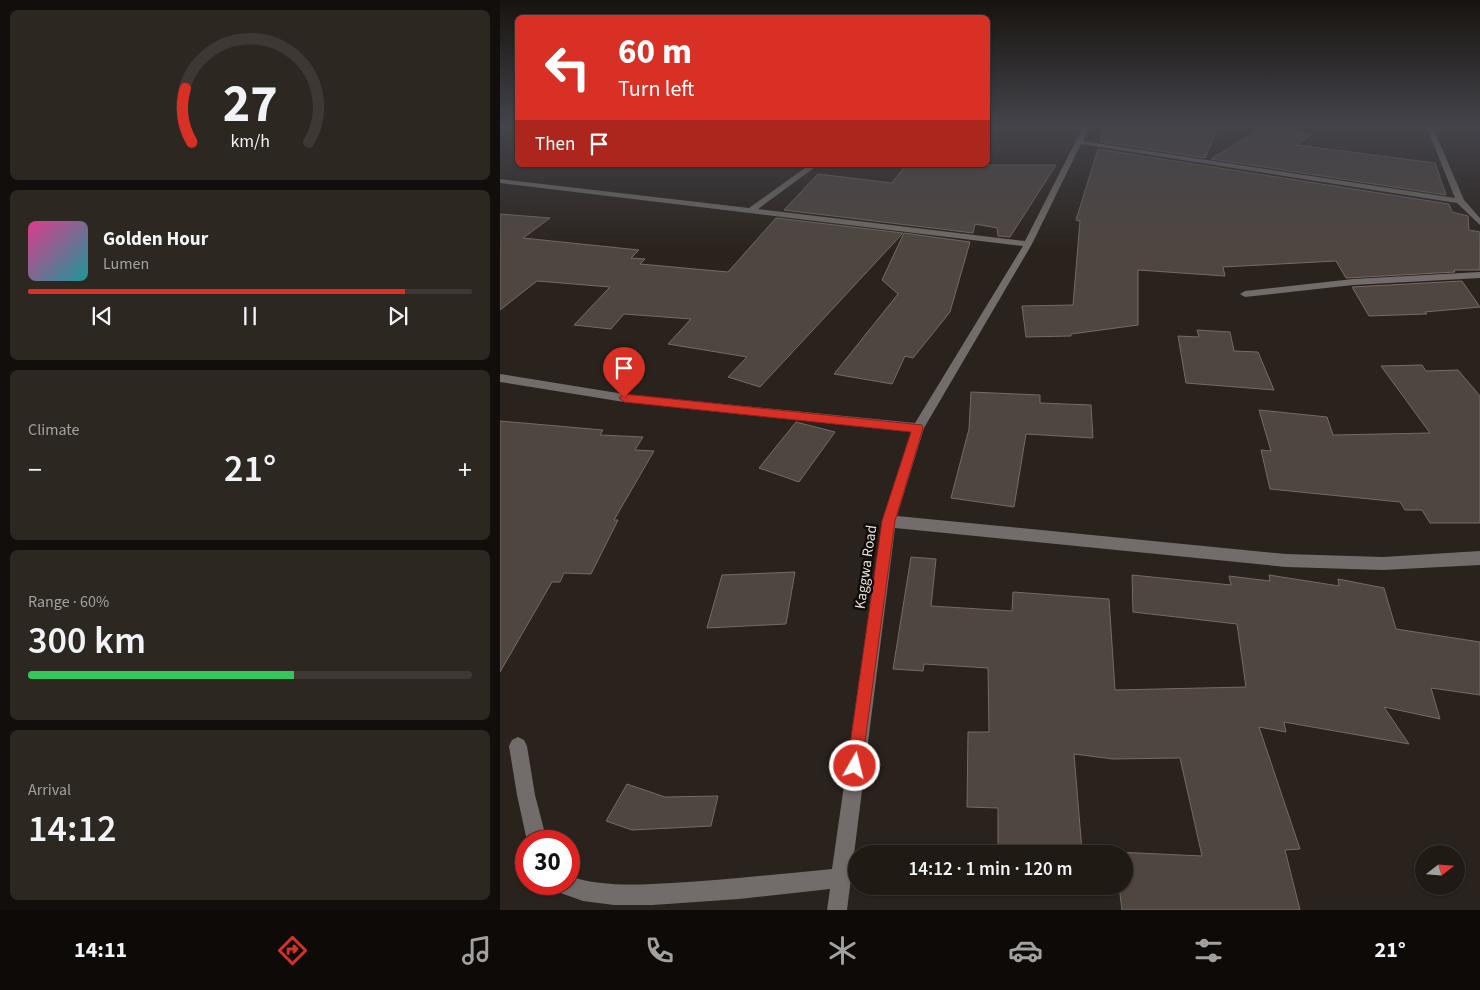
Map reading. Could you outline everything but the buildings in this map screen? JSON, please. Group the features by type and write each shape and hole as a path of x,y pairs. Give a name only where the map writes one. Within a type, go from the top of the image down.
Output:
{"street":[{"path":"751,211 811,167"},
{"name":"Kaggwa Road","path":"837,910 889,521 918,428 1028,244 1066,167"},
{"path":"1243,167 1460,201"},
{"path":"1447,167 1460,201 1480,223"},
{"path":"500,181 1028,244"},
{"path":"1470,213 1480,214"},
{"path":"1245,294 1353,282 1480,275"},
{"path":"500,378 624,398 918,428"},
{"path":"889,521 1225,557 1364,563 1437,562 1480,558"},
{"path":"518,746 526,796 534,830"},
{"path":"580,891 655,895 840,878"}],"route":[{"path":"624,398 918,428 889,521 855,766"}]}
